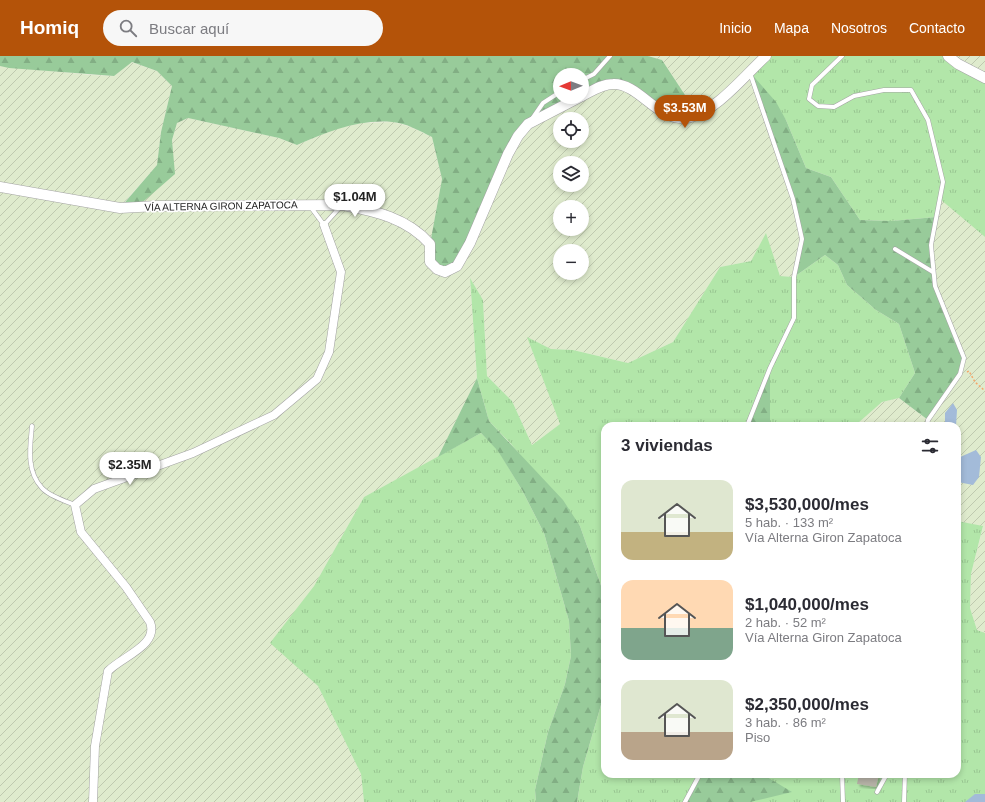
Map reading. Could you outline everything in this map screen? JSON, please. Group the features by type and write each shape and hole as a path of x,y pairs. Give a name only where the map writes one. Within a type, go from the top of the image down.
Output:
{"street":[{"name":"VÍA ALTERNA GIRON ZAPATOCA","path":"589,93 602,86 623,84 669,116 686,118 721,100 766,56"},
{"path":"948,56 958,64 985,78"},
{"name":"VÍA ALTERNA GIRON ZAPATOCA","path":"0,187 120,208 157,206 343,205 370,210 418,231 430,244 430,262 438,269 445,272 457,266 470,243 508,154 518,136 528,124 567,104"},
{"path":"93,802 95,746 108,671 121,660 147,644 152,635 153,629 126,586 81,532 75,505 94,489 193,453 274,415 317,379 329,352 341,272 324,225"}],"lane":[{"path":"589,76 594,74 610,56"},
{"path":"842,56 812,85 809,99 818,106 834,107 854,96 884,90 911,90 928,120 943,182 931,245 933,272 935,286 964,358 960,374 928,422"},
{"path":"749,71 793,199 802,239 794,277 794,318 770,368 749,422"},
{"path":"528,124 543,103 553,97"},
{"path":"310,205 324,225 343,205"},
{"path":"895,249 933,272"},
{"path":"32,426 29,451 32,471 42,489 75,505"},
{"path":"685,802 698,778"},
{"path":"842,778 843,802"},
{"path":"877,792 885,778"},
{"path":"904,802 905,778"}],"path":[{"path":"960,374 969,371 975,382 985,391"}],"green space":[{"path":"0,56 648,56 662,60 685,95 705,110 686,118 669,116 623,84 589,94 589,68 553,68 553,104 567,104 528,124 457,266 437,269 430,244 442,179 432,137 423,132 392,122 367,122 332,131 297,145 279,138 188,118 177,123 172,140 175,174 137,207 120,208 157,165 161,132 172,86 157,71 132,62 114,76 9,68 0,66"},
{"path":"648,56 766,56 802,239 794,277 780,276 766,234 751,261 720,267 673,342 628,363 573,350 551,349 528,338 560,424 532,445 512,401 487,376 483,300 470,279 477,378 438,457 364,497 314,586 271,643 318,686 361,774 364,802 0,802 0,66 114,76 131,62 157,71 172,86 161,132 157,165 120,207 174,174 172,140 177,123 188,118 279,138 297,145 335,129 361,123 393,122 411,127 432,137 442,179 430,244 508,154 528,124 553,112 553,148 589,148 589,112 553,112 570,104 589,104 589,95 612,84 704,110 685,95 662,60"},
{"path":"766,56 948,56 985,79 985,237 940,199 936,217 891,221 860,220 831,177 806,168 786,120 749,71"},
{"path":"948,56 985,56 985,79"},
{"path":"749,71 776,102 786,120 806,168 831,177 860,220 891,221 936,217 931,245 935,286 964,358 960,374 928,420 899,398 915,373 899,324 876,310 847,285 838,265 825,255 794,277 802,239 793,199"},
{"path":"940,198 985,237 985,633 977,630 970,608 971,574 983,527 961,522 961,422 858,422 882,402 899,398 928,420 935,286 931,245"},
{"path":"766,233 780,276 794,277 825,255 838,265 847,285 876,310 899,324 915,373 899,398 882,402 859,422 601,422 601,586 580,526 511,444 489,421 477,378 470,278 483,300 487,376 512,401 532,445 560,424 527,337 551,349 573,350 628,363 673,342 720,267 751,261"},
{"path":"770,368 770,422 749,422"},
{"path":"477,378 489,421 563,500 580,526 601,586 601,705 583,767 577,802 536,802 535,790 548,732 565,684 571,656 569,621 544,533 522,490 498,451 481,433 438,457"},
{"path":"481,433 498,450 522,490 544,533 569,621 571,656 565,684 548,732 535,790 536,802 364,802 361,774 318,686 270,643 314,586 364,497"},
{"path":"961,522 983,526 971,574 970,608 977,630 985,633 985,802 577,802 583,767 601,705 601,778 961,778"},
{"path":"698,778 769,778 792,792 750,802 685,802"}],"water":[{"path":"953,403 957,410 956,422 945,422 945,413"},
{"path":"976,450 981,457 979,477 973,485 961,483 961,457"},
{"path":"975,794 985,794 985,802 965,802"}],"building":[{"path":"858,778 878,778 876,787 857,784"}]}
